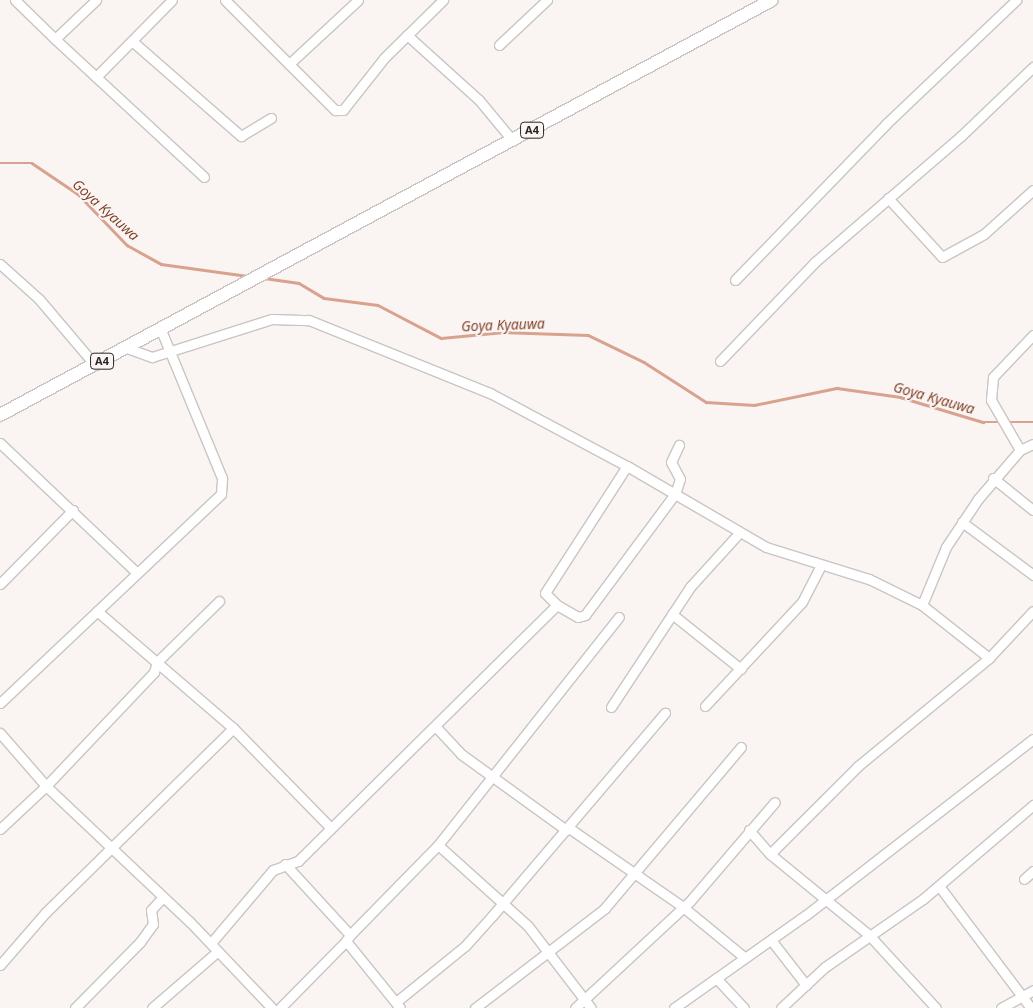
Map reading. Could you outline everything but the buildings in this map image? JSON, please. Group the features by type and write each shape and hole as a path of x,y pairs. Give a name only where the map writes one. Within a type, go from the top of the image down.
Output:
{"highway":[{"name":"A4","path":"0,416 293,260 772,0"}],"street":[{"path":"15,0 204,177"},
{"path":"55,39 96,0"},
{"path":"96,77 172,0"},
{"path":"225,0 289,64 322,102 342,110 407,35 443,0"},
{"path":"289,64 358,0"},
{"path":"499,45 547,0"},
{"path":"735,280 886,124 1016,0"},
{"path":"407,35 479,100 513,140"},
{"path":"132,41 241,136 271,118"},
{"path":"720,361 815,262 1033,67"},
{"path":"888,198 942,257 984,234 1033,190"},
{"path":"0,264 38,299 61,331 95,365"},
{"path":"126,348 152,357 272,319 309,320 490,393 627,466 738,534 821,565 870,579 922,606 989,658"},
{"path":"0,703 221,494 222,478 161,330"},
{"path":"1020,450 991,400 993,377 1033,335"},
{"path":"0,444 73,510 137,573"},
{"path":"922,606 946,547 962,522 993,478 1020,450 1033,444"},
{"path":"627,466 545,592 557,605 578,617 585,615 675,494 680,479 671,462 679,445"},
{"path":"993,478 1033,510"},
{"path":"0,584 73,510"},
{"path":"962,522 1033,574"},
{"path":"611,707 672,614 738,534"},
{"path":"705,706 802,602 821,565"},
{"path":"0,829 46,786 154,672 158,662 220,601"},
{"path":"210,943 273,870 285,864 298,861 330,827 557,605"},
{"path":"97,611 233,728 330,827"},
{"path":"770,854 858,766 989,658 1033,611"},
{"path":"672,614 741,668"},
{"path":"280,1008 438,845 618,617"},
{"path":"285,864 348,938 398,1005 464,946 568,829 665,713"},
{"path":"435,726 461,754 495,775 568,829 683,907 745,958"},
{"path":"0,965 45,913 113,851 233,728"},
{"path":"0,733 46,786 210,943 272,1008"},
{"path":"674,1008 828,898 1033,739"},
{"path":"475,1008 550,954 604,909 741,747"},
{"path":"575,1008 683,907 775,802"},
{"path":"780,1008 868,935 939,886 1033,805"},
{"path":"749,830 770,854 828,898 868,935 936,1008"},
{"path":"438,845 502,904 550,954 591,1008"},
{"path":"1024,879 1033,871"},
{"path":"939,886 1030,1008"},
{"path":"75,1008 140,942 153,924 151,910 162,898"},
{"path":"770,940 806,985"},
{"path":"152,1008 218,952"},
{"path":"716,978 744,1008"},
{"path":"1001,1008 1033,990"}],"waterway":[{"name":"Goya Kyauwa","path":"0,163 32,163 78,194 127,245 161,264 249,276"},
{"name":"Goya Kyauwa","path":"264,278 299,283 324,298 378,305 441,338 504,332 588,335 644,362 706,402 754,405 837,388 900,397 983,422 1002,422"},
{"name":"Goya Kyauwa","path":"1007,422 1033,422"}]}
